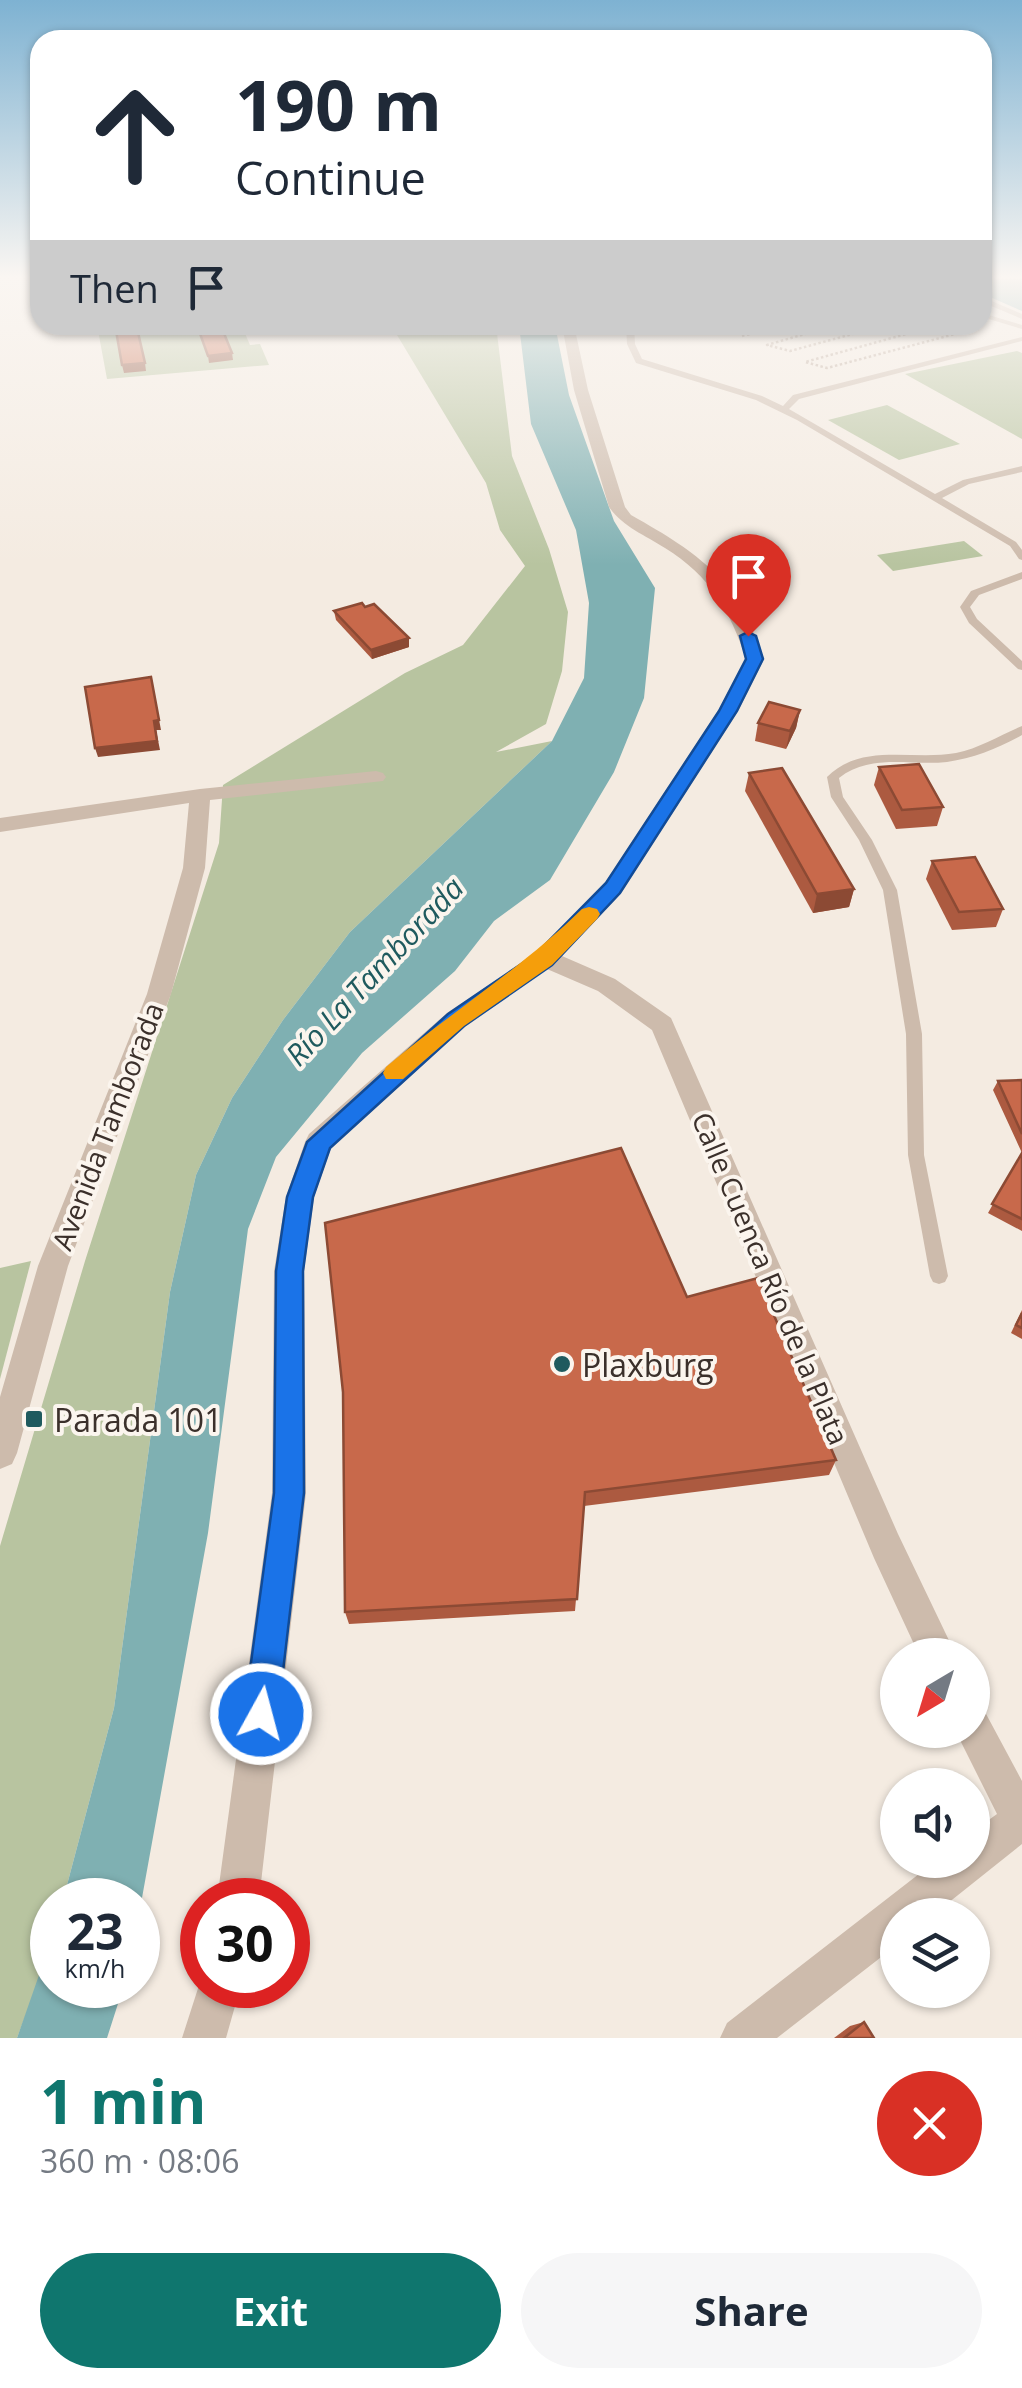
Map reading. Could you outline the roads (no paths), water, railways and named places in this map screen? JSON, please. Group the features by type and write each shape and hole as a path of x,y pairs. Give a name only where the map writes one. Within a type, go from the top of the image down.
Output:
{"street":[{"path":"241,1878 289,1493 289,1271 300,1197 320,1142 456,1020 544,960 613,888 728,711 755,659 742,614 718,577 626,518 618,507 578,374"},
{"path":"0,825 200,795 376,777"},
{"name":"Avenida Tamborada","path":"2,1445 53,1266 159,994 194,868 200,795"},
{"name":"Calle Cuenca Río de la Plata","path":"544,960 569,966 609,984 662,1025 886,1546 930,1638"},
{"path":"984,1748 1022,1821 990,1845"},
{"path":"921,1898 947,1878"},
{"path":"742,2038 880,1930"},
{"path":"204,2038 213,2008"}],"lane":[{"path":"687,374 784,410 1013,544 1022,556"},
{"path":"784,410 796,397 885,374"},
{"path":"934,498 966,482 1022,469"},
{"path":"1022,575 975,592 965,607 972,621 1022,667"},
{"path":"939,1276 916,1155 914,1034 890,890 837,797 832,777 844,765 876,758 948,758 1002,742 1022,730"}],"water":[{"name":"Río La Tamborada","path":"525,374 565,374 614,521 655,588 644,698 614,772 550,880 494,921 455,971 362,1053 276,1157 248,1229 208,1533 146,1878 69,1878 114,1708 170,1292 196,1175 232,1098 283,1020 350,932 552,741 584,678 589,603 576,530 531,424"},
{"path":"30,2001 30,2008 117,2008 107,2038 17,2038"}],"place":[{"name":"Plaxburg","path":"562,1364"},
{"name":"Parada 101","path":"34,1419"}]}
